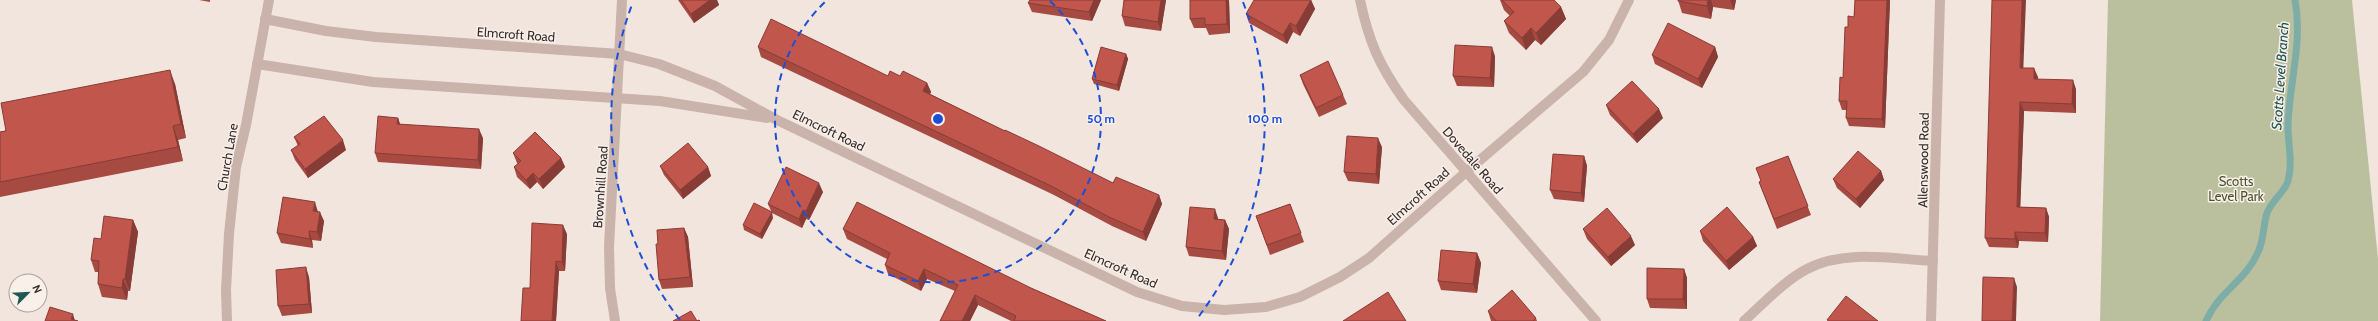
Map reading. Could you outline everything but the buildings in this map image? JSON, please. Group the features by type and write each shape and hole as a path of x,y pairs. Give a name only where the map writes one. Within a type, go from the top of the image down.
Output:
{"street":[{"name":"Church Lane","path":"227,321 226,290 229,234 236,168 269,0"},
{"name":"Brownhill Road","path":"615,321 610,288 609,247 622,0"},
{"name":"Dovedale Road","path":"1360,0 1368,36 1383,71 1404,100 1596,321"},
{"name":"Elmcroft Road","path":"265,19 326,31 376,37 619,54 659,64 715,86 777,120 1137,292 1182,306 1224,310 1266,307 1294,299 1340,277 1369,258 1466,172 1583,72 1609,40 1629,0"},
{"name":"Allenswood Road","path":"1931,321 1940,0"},
{"name":"Elmcroft Road","path":"257,64 373,82 618,98 710,107 777,120"},
{"path":"1744,321 1802,273 1830,260 1855,257 1933,261"}],"green space":[{"name":"Scotts Level Park","path":"2108,0 2352,0 2378,259 2378,321 2100,321"}],"waterway":[{"name":"Scotts Level Branch","path":"2206,321 2218,302 2240,279 2253,262 2261,243 2269,208 2284,189 2288,181 2290,161 2288,126 2289,110 2297,47 2297,16 2295,0"}]}
